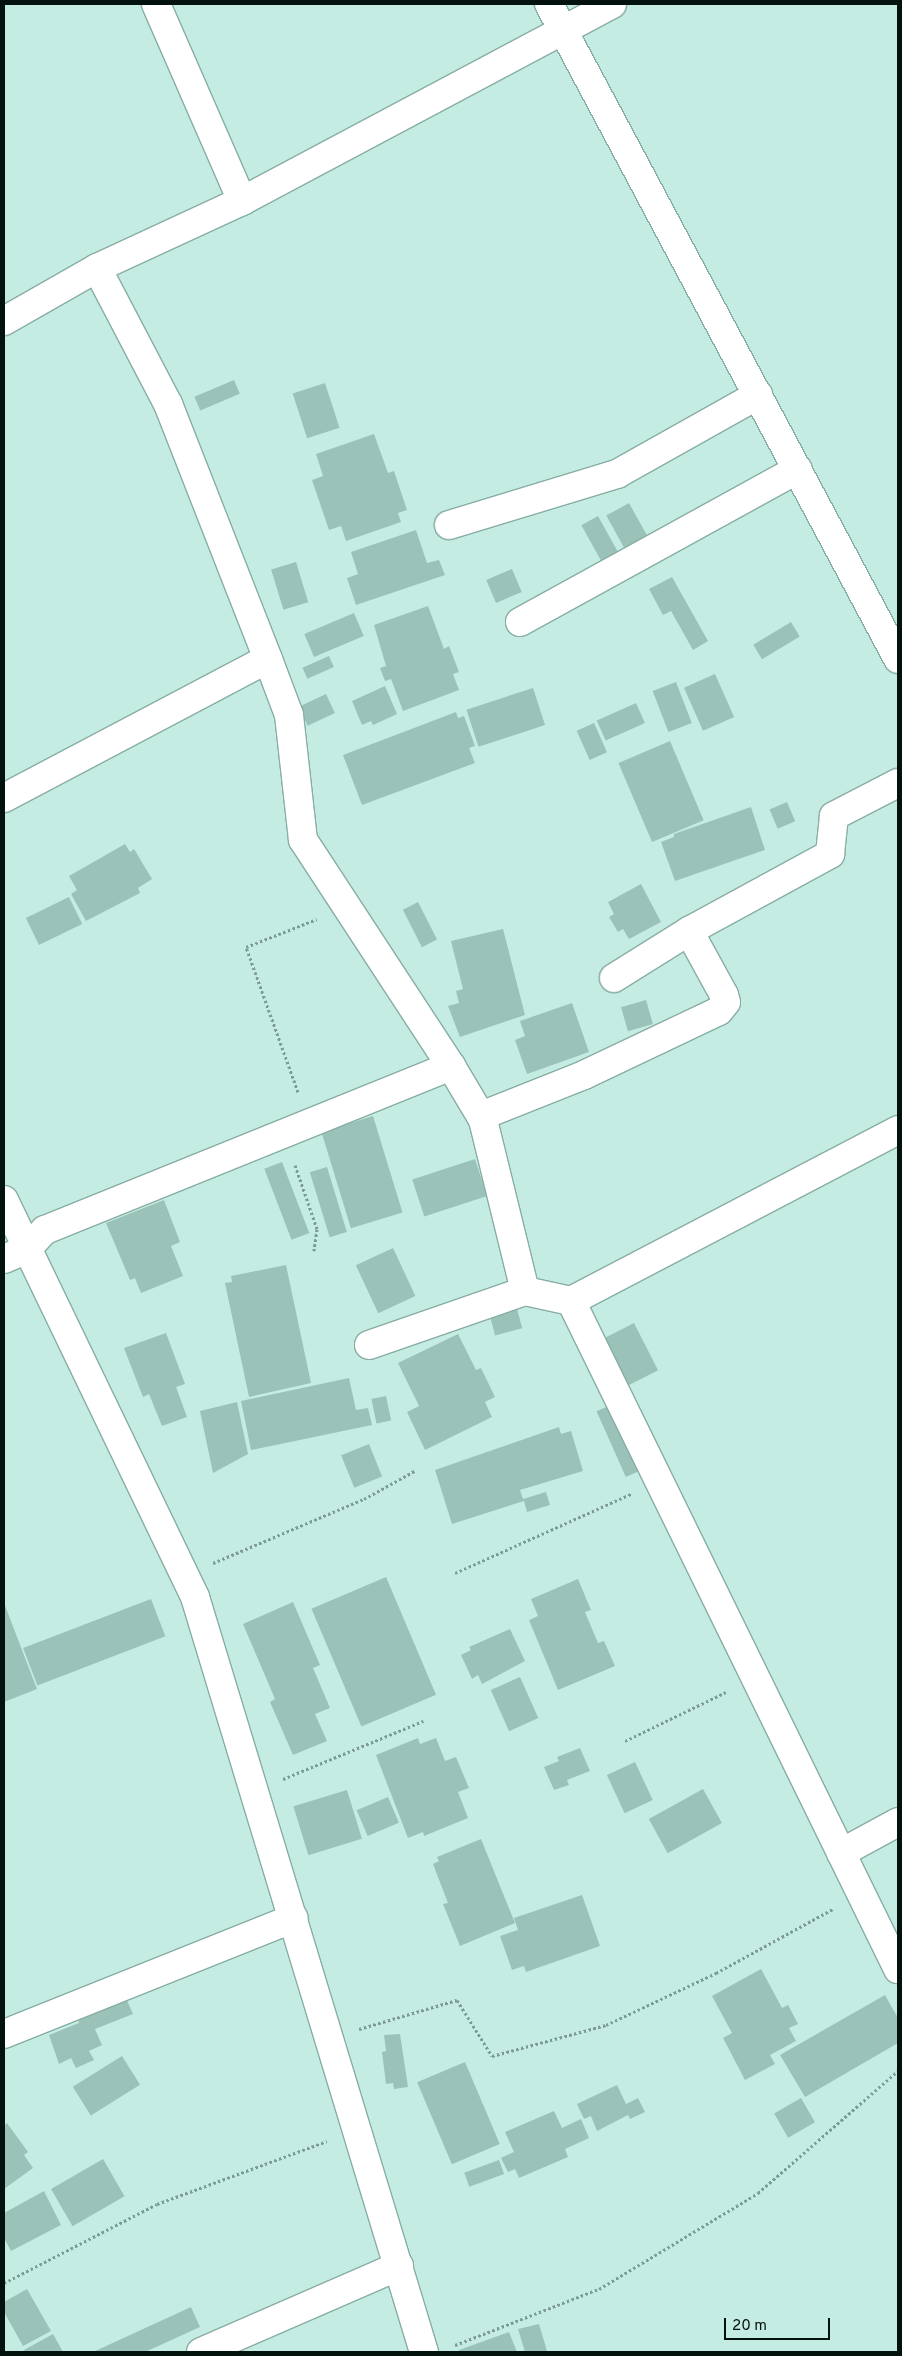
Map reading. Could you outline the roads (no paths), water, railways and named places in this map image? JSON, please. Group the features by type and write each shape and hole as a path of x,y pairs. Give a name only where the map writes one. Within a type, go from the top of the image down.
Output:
{"street":[{"path":"156,4 242,201"},
{"path":"549,4 898,659"},
{"path":"4,322 97,268 242,201 612,4"},
{"path":"97,268 168,404 289,715 303,840 451,1066 481,1116 525,1291"},
{"path":"448,526 617,474 758,395"},
{"path":"520,622 798,469"},
{"path":"4,798 268,659"},
{"path":"614,978 689,931 830,854 834,816 898,783"},
{"path":"481,1116 584,1075 719,1011 726,1002 724,995 689,931"},
{"path":"15,1254 45,1230 451,1066"},
{"path":"369,1345 525,1291 571,1301 898,1130"},
{"path":"4,1200 15,1254 185,1574 195,1597 399,2266 435,2350"},
{"path":"571,1301 898,1970"},
{"path":"841,1853 898,1822"},
{"path":"4,2034 294,1918"},
{"path":"202,2352 399,2266"}]}
